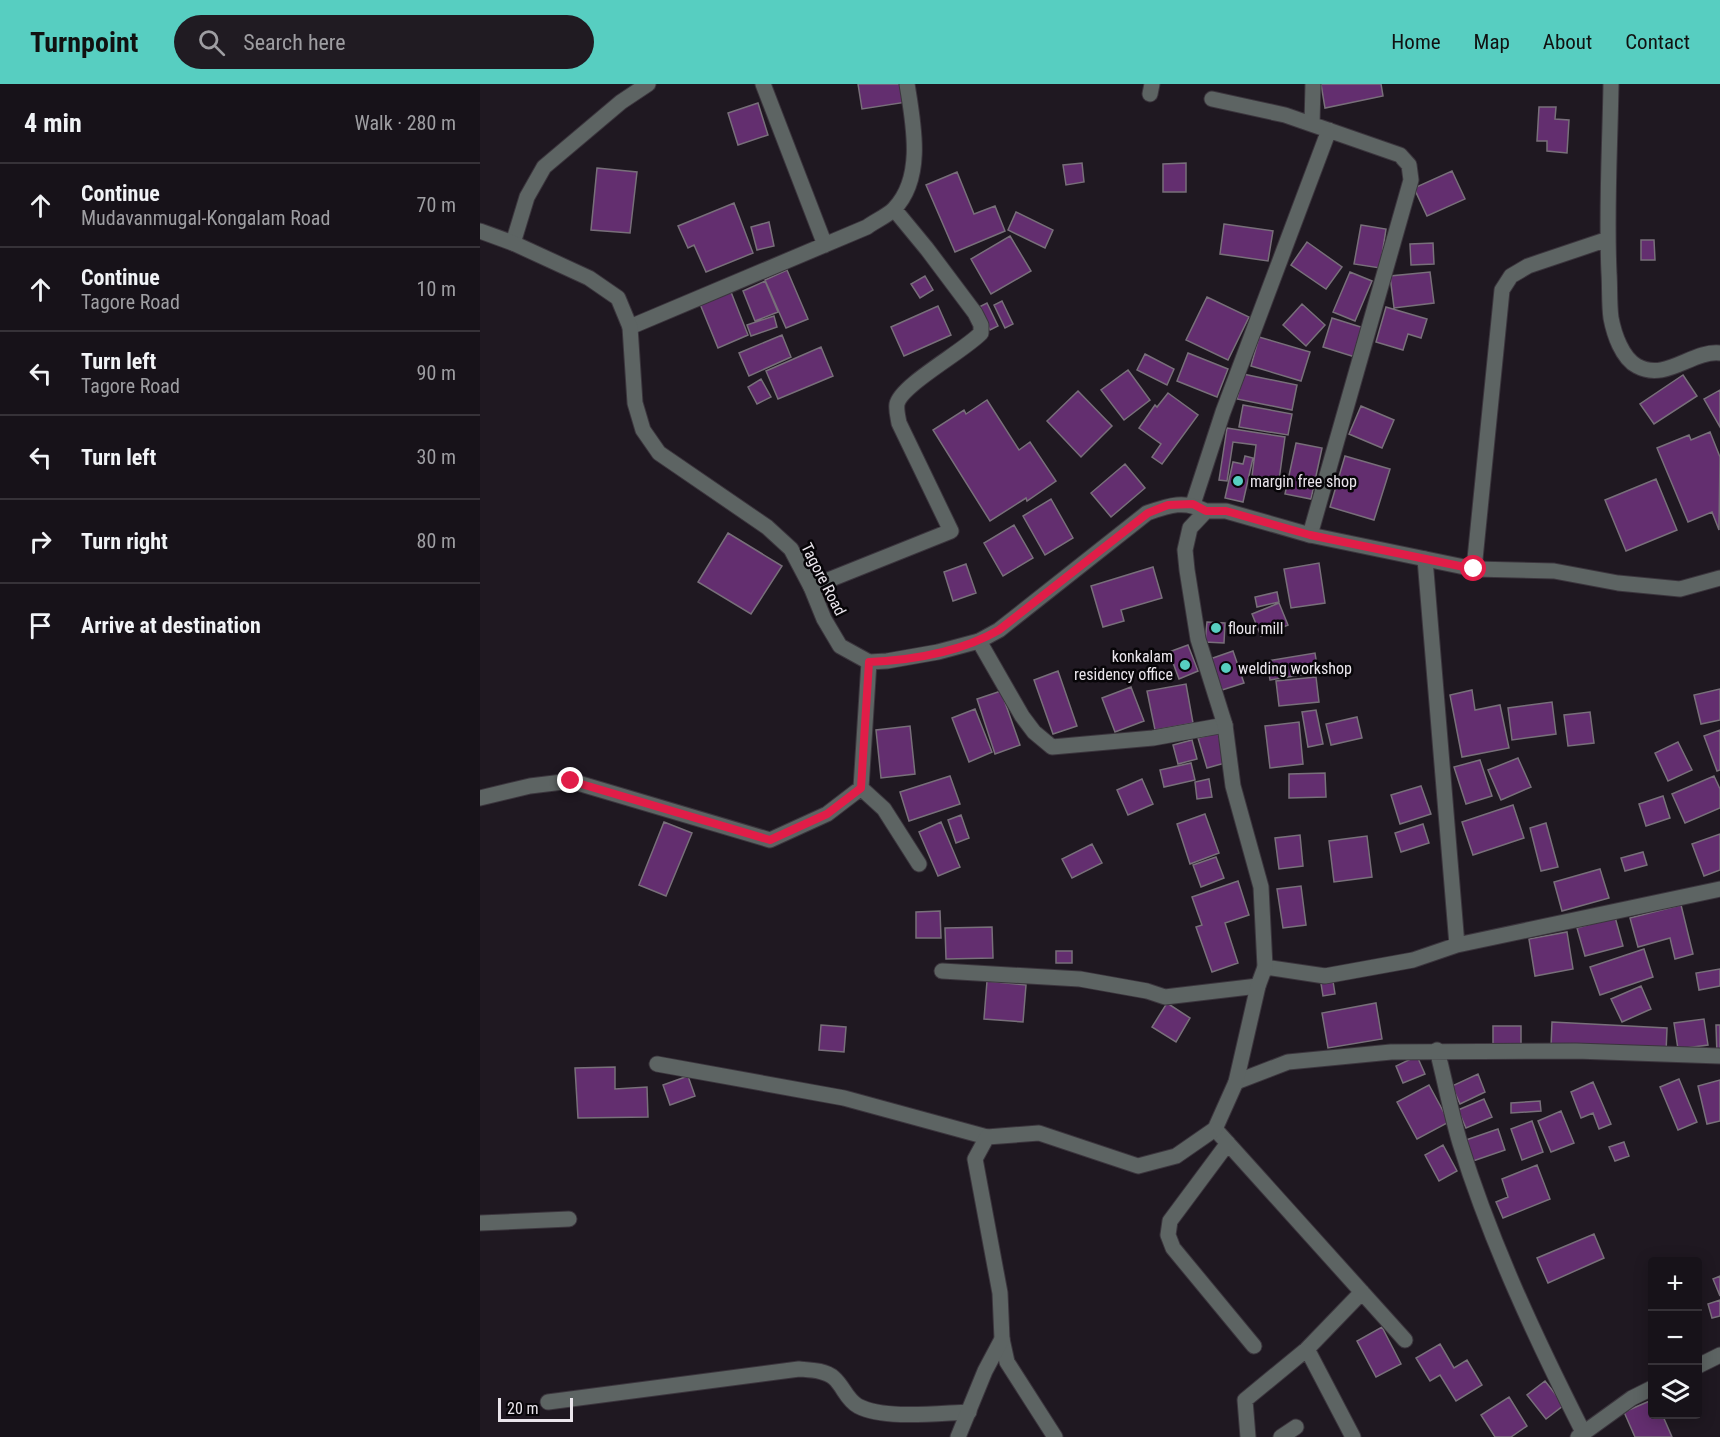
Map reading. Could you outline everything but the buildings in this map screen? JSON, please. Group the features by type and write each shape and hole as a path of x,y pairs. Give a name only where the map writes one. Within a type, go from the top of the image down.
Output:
{"street":[{"path":"513,243 527,196 544,166 621,102 648,84"},
{"path":"763,84 825,245"},
{"path":"630,327 867,227 894,208 908,185 913,162 914,128 907,84"},
{"path":"1312,124 1313,84"},
{"path":"1611,84 1608,239 1611,319 1622,350 1636,365 1656,371 1686,363 1708,352 1720,353"},
{"path":"1212,99 1285,115 1312,124 1400,155 1409,165 1411,180 1310,535"},
{"path":"657,1064 844,1098 987,1137 1039,1133 1138,1166 1176,1156 1215,1129 1236,1082 1258,986 1265,967 1261,887 1233,786 1225,725 1198,639 1185,550 1190,528 1200,508 1223,412 1329,130"},
{"path":"811,587 951,531 899,423 897,405 904,392 971,344 981,333 981,325 975,313 894,208"},
{"name":"Tagore Road","path":"480,231 513,243 589,278 618,298 630,327 635,404 643,430 659,453 767,527 791,549 811,587 824,619 840,646 869,662"},
{"path":"1474,569 1502,290 1511,276 1528,266 1608,239"},
{"path":"480,798 530,786 571,781 770,840 827,814 861,788 869,662 910,658 979,641 999,630 1148,513 1168,505 1226,511 1310,535 1474,569 1554,571 1618,583 1680,589 1720,578"},
{"path":"1425,559 1456,945"},
{"path":"979,641 1022,716 1034,732 1052,747 1153,738 1225,725"},
{"path":"861,788 884,809 919,864"},
{"path":"1265,967 1325,976 1413,960 1456,945 1720,890"},
{"path":"942,971 1080,979 1147,991 1165,997 1258,986"},
{"path":"1437,1050 1460,1142 1485,1215 1580,1435 1632,1398 1648,1390"},
{"path":"1236,1082 1288,1062 1391,1052 1576,1051 1720,1056"},
{"path":"1215,1129 1404,1341"},
{"path":"987,1137 975,1159 1000,1293 1002,1339 1007,1362 1056,1437"},
{"path":"1228,1143 1170,1221 1168,1235 1173,1248 1254,1346"},
{"path":"480,1223 569,1219"},
{"path":"1248,1437 1245,1400 1307,1349 1362,1292"},
{"path":"958,1437 985,1371 1002,1339"},
{"path":"1307,1349 1353,1437"},
{"path":"1700,1365 1720,1355"},
{"path":"548,1402 799,1369 825,1373 835,1379 849,1399 860,1407 892,1414 969,1412"},
{"path":"1281,1437 1296,1427"}],"place":[{"name":"margin free shop","path":"1238,481"},
{"name":"flour mill","path":"1216,628"},
{"name":"konkalam residency office","path":"1185,665"},
{"name":"welding workshop","path":"1226,668"}],"route":[{"path":"571,781 770,840 827,814 861,788 869,662 910,658 979,641 999,630 1148,513 1168,505 1193,504 1206,511 1226,511 1310,535 1474,569"}]}
